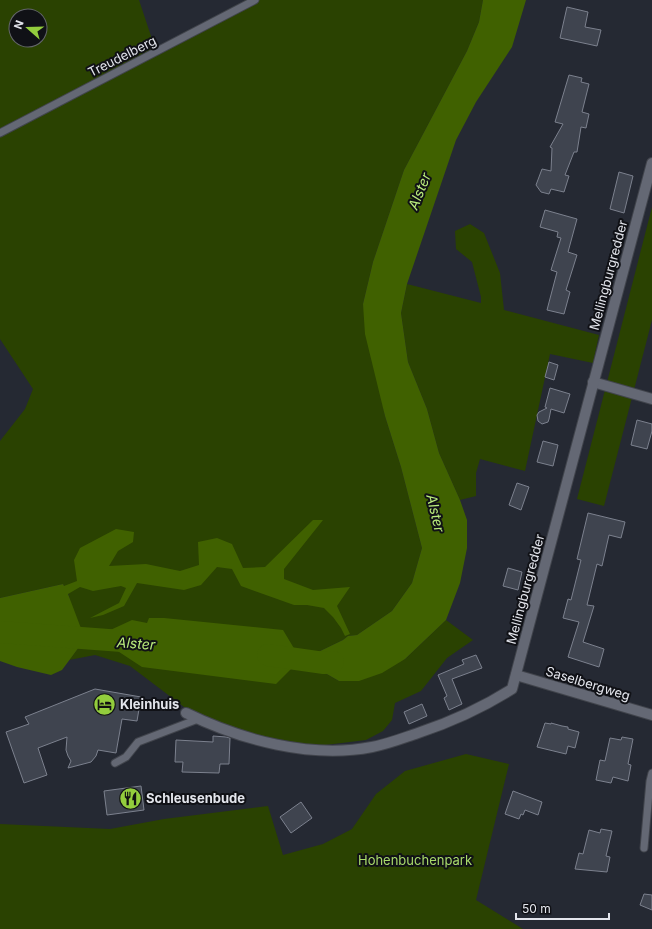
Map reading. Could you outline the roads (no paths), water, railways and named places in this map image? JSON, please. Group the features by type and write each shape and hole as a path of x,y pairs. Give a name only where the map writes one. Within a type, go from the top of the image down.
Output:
{"street":[{"name":"Mellingburgredder","path":"186,714 221,729 263,742 303,749 338,750 370,747 389,743 437,727 472,712 512,689 652,163"},
{"path":"593,382 652,398"},
{"name":"Saselbergweg","path":"516,675 652,715"}],"lane":[{"name":"Treudelberg","path":"0,134 256,0"},
{"path":"116,763 126,757 138,742 198,719"},
{"path":"644,848 652,773"}],"water":[{"path":"483,0 526,0 512,47 476,102 456,140 407,284 401,313 408,362 427,409 439,453 460,500 467,520 467,548 460,583 446,620 405,659 382,673 359,681 339,681 320,670 304,665 305,655 316,653 348,636 357,635 392,611 412,583 422,548 401,467 385,416 365,334 363,304 373,262 404,170 467,51 479,22"},
{"path":"313,520 323,520 284,569 284,579 313,590 350,587 337,606 350,634 345,636 333,617 324,608 307,605 294,605 241,586 232,569 217,567 201,585 184,590 137,583 124,606 103,615 90,618 119,603 126,588 121,586 93,591 80,587 68,594 82,631 88,633 89,638 87,643 82,643 62,670 51,675 17,667 0,661 0,598 63,584 64,586 77,581 74,560 80,548 116,529 134,532 133,542 118,551 109,566 146,564 180,571 199,565 198,542 217,538 232,544 243,568 265,567"},
{"path":"149,618 164,618 283,630 298,655 297,663 276,684 142,667 110,646 92,644 93,632 106,632 132,620 147,623"}],"waterway":[{"name":"Alster","path":"0,632 122,641"},
{"name":"Alster","path":"268,655 324,663 333,662"}],"place":[{"name":"Kleinhuis","path":"105,704"},
{"name":"Schleusenbude","path":"130,798"}],"park label":[{"name":"Hohenbuchenpark","path":"415,860"}]}
